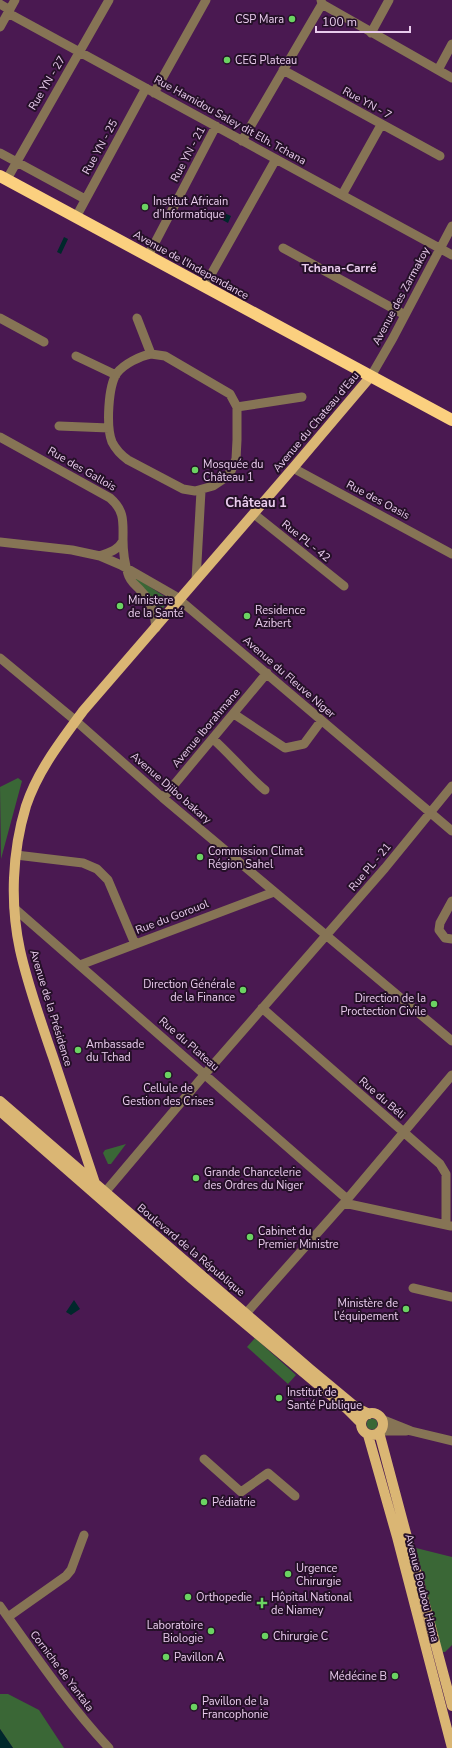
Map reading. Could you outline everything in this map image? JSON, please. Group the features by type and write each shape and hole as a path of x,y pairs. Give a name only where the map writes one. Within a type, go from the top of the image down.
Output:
{"highway":[{"name":"Avenue de l'Independance","path":"3,177 452,420"}],"main road":[{"name":"Avenue du Chateau d'Eau","path":"76,721 92,700 156,628 179,599 294,468 370,376"},
{"name":"Avenue de la Présidence","path":"76,721 52,752 36,782 26,806 16,855 14,908 20,949 29,986 98,1191"},
{"name":"Boulevard de la République","path":"0,1101 98,1191 138,1233 357,1408 369,1414"},
{"name":"Boulevard de la République","path":"0,1112 98,1191"},
{"name":"Boulevard de la République","path":"244,1317 361,1423"},
{"path":"369,1414 376,1415 381,1419 382,1425 380,1431 374,1435 368,1435 364,1431 361,1423 363,1418 369,1414"},
{"name":"Avenue Boubou Hama","path":"380,1431 452,1706"},
{"name":"Avenue Boubou Hama","path":"368,1435 397,1537 452,1748"}],"street":[{"path":"0,27 15,0"},
{"name":"Rue YN - 27","path":"3,177 16,162 109,0"},
{"name":"Rue YN - 25","path":"76,217 150,90 206,0"},
{"path":"371,33 390,0"},
{"path":"242,141 321,2 371,33 452,78"},
{"name":"Rue Hamidou Saley dit Elh. Tchana","path":"0,4 9,11 80,52 452,255"},
{"path":"438,70 452,44"},
{"name":"Rue YN - 7","path":"283,70 440,156"},
{"path":"342,195 381,125"},
{"name":"Rue YN - 21","path":"148,256 216,126"},
{"path":"0,153 85,200"},
{"path":"204,287 276,159"},
{"name":"Avenue des Zarmakoy","path":"370,376 405,315 452,226"},
{"path":"283,248 405,315"},
{"path":"0,318 44,342"},
{"path":"137,318 151,354"},
{"path":"151,354 165,356 224,389 234,399 237,407 238,440 234,465 225,478 213,486 201,491 183,489 121,455 112,441 109,428 110,399 113,381 116,375 127,365 151,354"},
{"path":"76,356 116,375"},
{"path":"237,407 302,397"},
{"path":"58,426 109,428"},
{"name":"Rue des Gallois","path":"0,438 110,498 118,504 124,524 123,541 128,574 132,583 144,594 152,607 155,613 156,628"},
{"name":"Rue des Oasis","path":"294,468 452,554"},
{"path":"196,580 201,491"},
{"name":"Rue PL - 42","path":"254,514 344,586"},
{"path":"100,556 115,550 123,541"},
{"name":"Avenue du Fleuve Niger","path":"0,542 72,550 100,556 127,568 179,599 452,831"},
{"name":"Avenue Djibo bakary","path":"0,658 76,721 163,798 327,935"},
{"name":"Avenue Iborahmane","path":"163,798 267,673"},
{"path":"234,714 285,748 304,744 321,721"},
{"path":"213,739 230,754 248,776 265,790"},
{"name":"Rue PL - 21","path":"98,1191 205,1074 327,935 452,786"},
{"path":"16,855 83,863 97,869 108,880 135,944"},
{"name":"Rue du Gorouol","path":"80,965 274,892"},
{"path":"449,939 439,930 440,923 452,901"},
{"name":"Rue du Plateau","path":"14,908 205,1074 345,1201 449,1225"},
{"path":"327,935 452,1041"},
{"name":"Rue du Béli","path":"262,1008 445,1170 449,1225"},
{"path":"244,1317 452,1075"},
{"path":"413,1288 452,1297"},
{"path":"381,1419 411,1431 452,1441"},
{"path":"380,1431 411,1431"},
{"path":"204,1459 241,1492 268,1473 295,1496"},
{"path":"8,1617 70,1572 84,1535"},
{"name":"Corniche de Yantala","path":"0,1606 41,1664 88,1725 109,1748"}],"green space":[{"path":"132,575 170,600 158,614"},
{"path":"18,778 22,781 1,859 0,787"},
{"path":"126,1144 111,1164 108,1164 103,1153 105,1150"},
{"path":"255,1338 296,1375 288,1384 247,1347"},
{"path":"370,1419 374,1419 376,1420 376,1428 370,1429 367,1426 367,1422"},
{"path":"416,1548 452,1557 452,1645 445,1652 442,1652"},
{"path":"0,1694 8,1694 39,1710 64,1748 13,1748 0,1729"}],"shaded area":[{"path":"220,211 231,216 228,223 217,217"},
{"path":"64,237 68,239 61,254 57,252"},
{"path":"74,1300 80,1309 71,1315 66,1312"},
{"path":"0,1729 13,1748 0,1748"}],"place":[{"name":"CSP Mara","path":"292,19"},
{"name":"CEG Plateau","path":"227,60"},
{"name":"Institut Africain d’Informatique","path":"145,207"},
{"name":"Mosquée du Château 1","path":"195,470"},
{"name":"Ministere de la Santé","path":"120,606"},
{"name":"Residence Azibert","path":"247,616"},
{"name":"Commission Climat Région Sahel","path":"200,857"},
{"name":"Direction Générale de la Finance","path":"243,990"},
{"name":"Direction de la Proctection Civile","path":"434,1004"},
{"name":"Ambassade du Tchad","path":"78,1050"},
{"name":"Cellule de Gestion des Crises","path":"168,1075"},
{"name":"Grande Chancelerie des Ordres du Niger","path":"196,1178"},
{"name":"Cabinet du Premier Ministre","path":"250,1237"},
{"name":"Ministère de l'équipement","path":"406,1309"},
{"name":"Institut de Santé Publique","path":"279,1398"},
{"name":"Pédiatrie","path":"204,1502"},
{"name":"Urgence Chirurgie","path":"288,1574"},
{"name":"Orthopedie","path":"188,1597"},
{"name":"Hôpital National de Niamey","path":"262,1603"},
{"name":"Laboratoire Biologie","path":"211,1631"},
{"name":"Chirurgie C","path":"265,1636"},
{"name":"Pavillon A","path":"166,1657"},
{"name":"Médécine B","path":"395,1676"},
{"name":"Pavillon de la Francophonie","path":"194,1707"}],"district":[{"name":"Tchana-Carré","path":"339,268"},
{"name":"Château 1","path":"256,503"}]}
